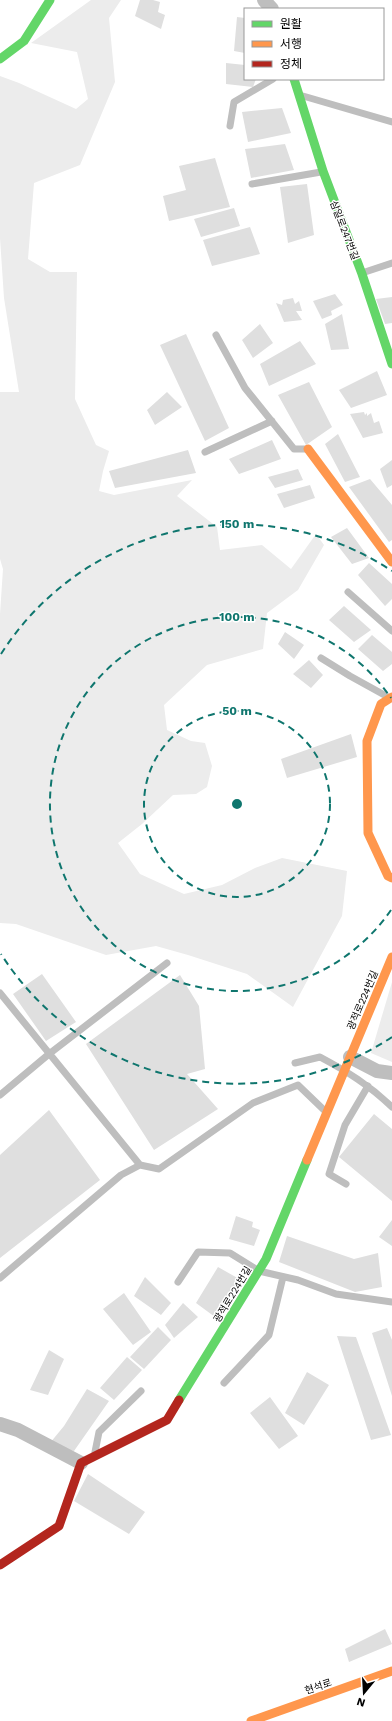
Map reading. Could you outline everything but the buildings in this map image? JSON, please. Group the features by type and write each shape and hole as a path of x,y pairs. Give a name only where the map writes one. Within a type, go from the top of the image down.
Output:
{"street":[{"path":"0,59 24,41 50,0"},
{"path":"264,0 271,8"},
{"name":"삼일로247번길","path":"294,80 323,171 362,274 392,364"},
{"path":"308,449 392,562"},
{"path":"391,698 381,704 366,741 368,833 388,876 392,878"},
{"name":"광적로224번길","path":"88,1460 167,1420 266,1259 392,956"},
{"path":"350,1057 377,1071 392,1073"},
{"path":"0,1424 18,1430 88,1460 59,1526 0,1565"},
{"name":"현석로","path":"251,1721 392,1671"}],"lane":[{"path":"230,126 234,102 271,80"},
{"path":"299,95 392,122"},
{"path":"252,184 323,171"},
{"path":"362,274 392,264"},
{"path":"216,335 245,388 272,422 294,448 308,449"},
{"path":"205,452 272,422"},
{"path":"348,592 392,631"},
{"path":"322,658 350,676 391,698"},
{"path":"0,1095 49,1054 167,963"},
{"path":"0,993 140,1165 159,1169 253,1103 298,1085 327,1112"},
{"path":"295,1063 320,1057 345,1070 368,1086 392,1107"},
{"path":"346,1184 329,1174 345,1125 368,1086"},
{"path":"0,1278 121,1175 140,1165"},
{"path":"178,1282 198,1252 230,1253 258,1271 284,1277 336,1294 392,1302"},
{"path":"224,1382 269,1335 284,1277"},
{"path":"88,1460 99,1432 141,1391"}],"shaded area":[{"path":"91,0 121,0 109,18 115,82 80,165 34,183 28,259 50,272 77,272 75,399 96,445 109,451 99,491 114,495 192,480 177,496 217,527 220,550 262,545 291,569 316,534 324,545 298,590 267,613 263,649 207,665 164,705 167,730 191,741 205,743 212,766 207,787 196,794 173,795 142,824 118,843 140,874 184,894 222,885 255,868 282,858 347,871 342,916 293,1007 247,974 188,955 156,946 106,955 16,924 0,923 0,614 3,569 0,559 0,392 19,392 4,298 0,238 0,76 76,109 88,99 77,52 31,43"},
{"path":"392,982 392,1062 371,1053"}],"traffic: fast":[{"path":"0,59 24,41 50,0"},
{"path":"294,80 323,171 362,274 392,364"},
{"path":"179,1400 266,1259 307,1160"}],"traffic: slow":[{"path":"308,449 392,562"},
{"path":"392,697 381,704 367,741 368,833 388,876 392,878"},
{"path":"307,1160 392,957"},
{"path":"251,1721 392,1671"}],"traffic: jam":[{"path":"0,1565 59,1526 81,1463 167,1420 179,1400"}]}
